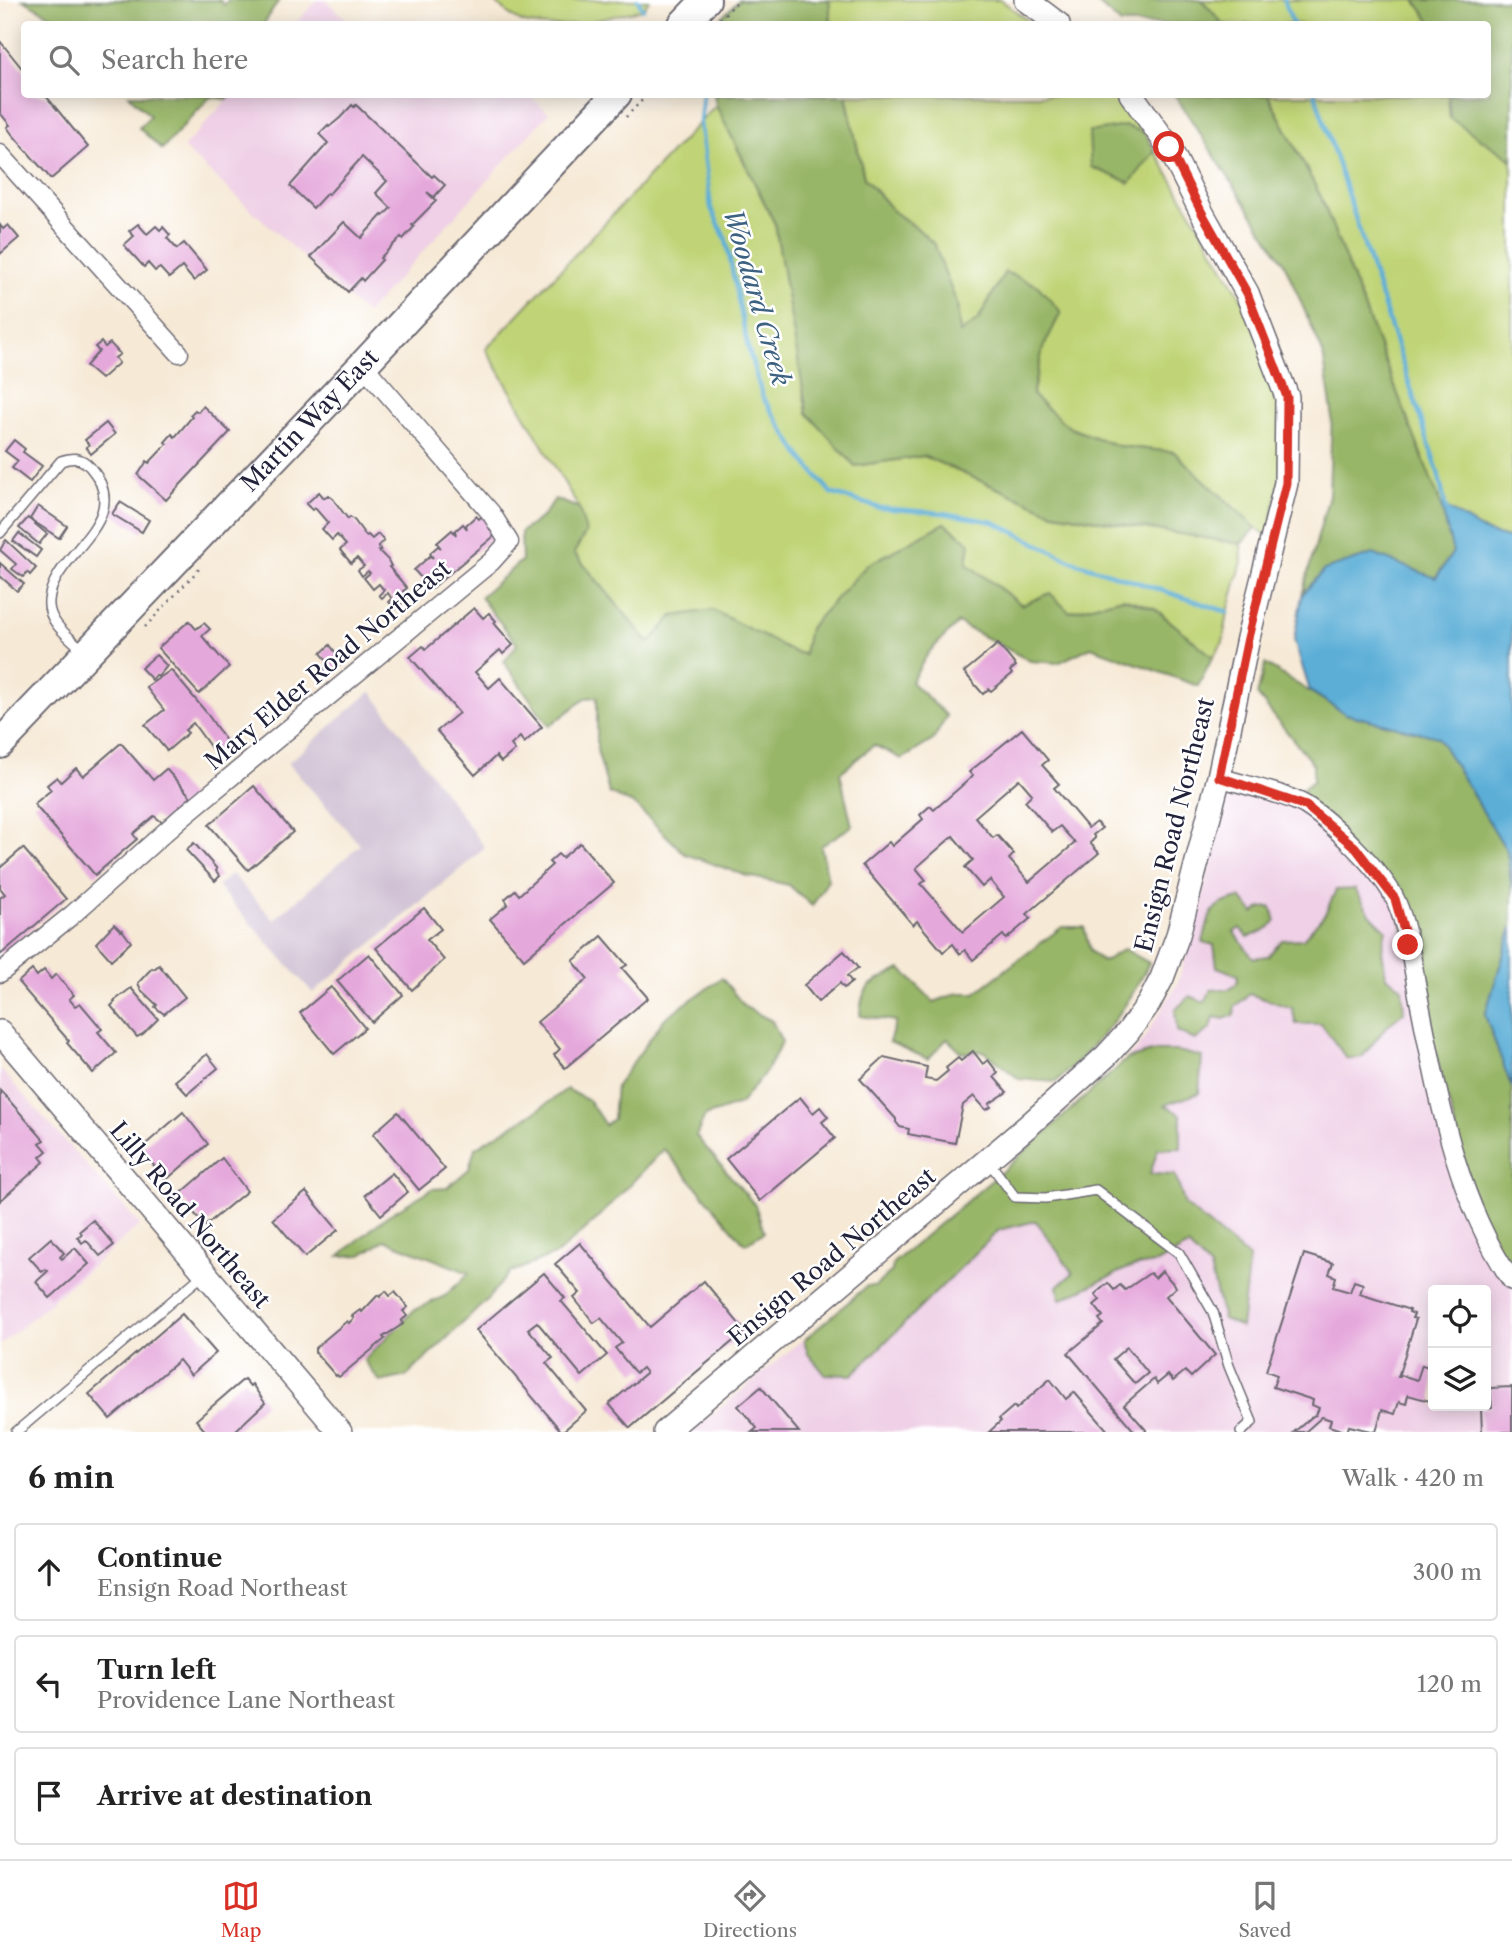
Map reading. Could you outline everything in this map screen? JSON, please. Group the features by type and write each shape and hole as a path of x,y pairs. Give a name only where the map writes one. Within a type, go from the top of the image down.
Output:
{"main road":[{"path":"685,21 706,0"},
{"name":"Martin Way East","path":"0,744 363,365 613,98"}],"street":[{"path":"1026,0 1054,21"},
{"name":"Ensign Road Northeast","path":"665,1432 988,1160 1106,1056 1149,1003 1162,978 1178,935 1219,777 1248,638 1286,483 1287,397 1247,293 1169,147 1134,98"},
{"path":"1,157 179,353"},
{"name":"Mary Elder Road Northeast","path":"0,974 72,915 182,817 491,562 509,542 491,513 363,365"},
{"path":"1219,777 1306,806 1355,847 1395,899 1408,945 1437,1095 1451,1148 1482,1229 1512,1281"},
{"name":"Lilly Road Northeast","path":"0,1032 340,1432"}],"lane":[{"path":"0,533 61,461 72,458 84,460 93,471 100,482 103,495 102,512 96,527 62,572 49,598 49,614 87,653"},
{"path":"988,1160 1015,1197 1046,1198 1097,1190 1179,1253 1213,1312 1229,1366 1252,1422 1241,1432"},
{"path":"16,1432 205,1273"}],"path":[{"path":"718,21 738,0"}],"shaded area":[{"path":"317,0 325,0 349,21 298,21"},
{"path":"228,98 532,98 549,113 366,314 183,148"},
{"path":"371,691 485,848 313,993 217,886 232,874 274,920 360,845 288,763"},
{"path":"1232,781 1298,802 1395,899 1512,1281 1512,1432 692,1432 867,1286 875,1286 892,1271 893,1263 998,1175 1138,1048 1177,985"},
{"path":"0,1069 140,1225 0,1345"}],"green space":[{"path":"23,0 220,0 224,5 228,0 279,0 266,21 61,21"},
{"path":"492,0 649,0 643,9 590,21 520,21"},
{"path":"739,0 829,0 831,21 718,21"},
{"path":"829,0 1001,0 1028,21 831,21"},
{"path":"1094,0 1202,0 1220,21 1118,21"},
{"path":"1202,0 1415,0 1430,21 1220,21"},
{"path":"1415,0 1512,0 1512,160 1450,118 1448,98 1491,98 1491,21 1430,21"},
{"path":"132,98 209,98 162,149 139,128 150,116"},
{"path":"715,98 847,98 864,178 893,211 934,244 957,304 960,333 978,320 1005,272 1037,285 1061,312 1043,348 1032,395 1070,428 1118,446 1174,452 1256,528 1241,544 1054,513 924,456 855,466 807,413 775,224"},
{"path":"847,98 1117,98 1145,133 1125,126 1129,183 1155,151 1242,299 1279,395 1281,473 1268,538 1226,503 1174,452 1118,446 1070,428 1032,395 1043,348 1061,312 1005,272 978,320 960,334 957,304 918,229 893,211 864,178"},
{"path":"1177,98 1270,98 1321,197 1441,505 1453,552 1435,578 1373,554 1324,570 1302,595 1329,495 1332,412 1323,353 1284,263"},
{"path":"1270,98 1448,98 1450,118 1512,160 1512,539 1486,532 1441,505 1321,197"},
{"path":"716,105 775,224 792,317 854,466 924,456 1054,513 1241,544 1242,562 1223,642 1213,657 1154,608 1123,598 1069,612 1022,605 967,564 805,654 649,643 574,553 579,508 486,349"},
{"path":"1125,126 1145,133 1155,151 1130,183 1091,167 1089,132"},
{"path":"555,499 579,508 586,532 574,553 649,643 673,616 713,610 794,652 804,654 809,628 867,565 945,523 970,543 967,564 1022,605 1050,593 1069,612 1123,598 1154,608 1213,657 1198,686 1091,647 1058,663 1030,661 958,623 929,652 911,682 947,716 933,740 902,759 874,745 840,773 852,826 821,846 828,880 812,906 789,885 747,876 685,854 635,805 609,793 597,750 597,697 586,698 549,726 504,662 517,644 480,597 522,560 521,532 543,516"},
{"path":"1265,664 1346,714 1438,737 1507,851 1512,890 1512,927 1485,1015 1512,1088 1512,1281 1482,1229 1395,899 1306,806 1303,789 1313,781 1313,764 1257,695"},
{"path":"1355,889 1370,914 1386,930 1382,950 1386,976 1402,988 1404,1012 1387,1026 1362,1057 1347,1059 1321,1024 1296,1024 1292,1008 1249,994 1235,1007 1234,1015 1224,1019 1214,1017 1211,1028 1195,1040 1177,1031 1175,1010 1190,996 1204,1002 1211,990 1230,989 1237,983 1238,975 1217,967 1214,945 1203,942 1210,917 1222,903 1241,898 1254,913 1260,908 1271,907 1276,921 1265,931 1248,937 1240,928 1234,932 1253,958 1268,956 1282,940 1303,939 1325,914 1336,890"},
{"path":"1062,927 1084,927 1090,951 1103,962 1124,949 1149,963 1109,1027 1056,1082 1019,1079 984,1051 962,1053 947,1039 928,1059 889,1042 896,1021 860,1016 866,990 876,981 901,969 934,1002 958,993 975,993"},
{"path":"722,978 745,1007 772,1021 782,1042 767,1070 740,1104 705,1116 696,1136 755,1205 764,1232 745,1244 664,1149 596,1220 557,1254 509,1273 486,1301 407,1376 380,1382 364,1360 414,1310 445,1296 469,1273 385,1240 361,1255 339,1256 387,1216 432,1189 447,1188 469,1169 475,1148 567,1089 589,1101 605,1125 613,1119 616,1086 665,1018"},
{"path":"1155,1051 1178,1051 1202,1057 1199,1093 1165,1105 1181,1115 1181,1148 1158,1149 1150,1174 1175,1175 1185,1205 1249,1258 1241,1327 1223,1319 1210,1268 1188,1246 1159,1262 1128,1268 1060,1300 1058,1286 1073,1273 1036,1221 999,1230 852,1375 825,1374 808,1354 804,1340 867,1286 875,1286 892,1271 893,1263 998,1175 1127,1059"}],"water":[{"path":"1441,505 1486,532 1512,539 1512,890 1507,851 1438,737 1346,714 1310,691 1294,640 1302,595 1324,570 1373,554 1436,578 1453,552"},
{"path":"1512,927 1512,1088 1485,1015"}],"building":[{"path":"0,41 21,67 21,98 48,98 88,147 51,179 12,134 7,127 10,125 0,113"},
{"path":"352,105 356,105 432,177 434,175 445,185 434,197 427,192 436,201 412,225 414,227 403,239 401,237 380,258 382,260 363,281 361,278 348,292 311,257 344,222 361,238 391,208 376,193 387,181 362,157 313,208 290,186 328,143 319,134"},
{"path":"138,224 147,234 156,226 160,230 163,227 170,235 167,238 177,249 184,243 207,270 194,281 182,267 169,278 160,268 155,271 148,263 144,267 124,245 134,236 129,231"},
{"path":"0,225 3,229 8,225 19,238 0,254"},
{"path":"101,342 105,347 110,343 120,354 115,358 119,363 101,379 86,366 99,351 95,347"},
{"path":"203,406 230,432 166,500 138,475 147,461 149,463 167,444 165,442 172,434 175,437 192,417 190,415"},
{"path":"106,423 115,434 91,454 85,440"},
{"path":"14,440 25,449 23,452 42,466 30,482 12,468 18,461 5,451"},
{"path":"319,492 324,498 328,495 333,499 348,519 350,517 354,520 366,536 372,539 378,534 384,541 378,546 381,550 379,551 407,588 403,591 409,597 396,609 389,602 392,599 388,593 382,598 379,595 384,590 379,584 373,589 364,578 370,573 368,571 362,576 358,570 364,566 357,558 351,563 340,550 346,545 337,535 332,540 322,529 328,523 315,508 312,510 306,504"},
{"path":"120,502 149,520 142,532 112,514"},
{"path":"38,506 67,526 59,538 30,519"},
{"path":"484,515 499,532 431,589 414,570 430,556 433,558 430,553 438,546 441,548 437,543 452,530 456,535 455,531 463,524 467,529 466,525 476,516 479,519"},
{"path":"28,518 47,534 39,544 19,528"},
{"path":"19,533 41,550 36,557 13,541"},
{"path":"6,540 36,568 30,575 27,572 23,577 12,569 16,564 0,550"},
{"path":"0,563 24,584 17,591 0,576"},
{"path":"474,608 483,618 489,613 513,645 503,654 500,650 475,672 489,688 500,678 542,727 524,743 520,737 511,745 515,750 501,762 496,756 475,775 437,731 459,713 410,657 423,646 426,649"},
{"path":"189,621 196,629 204,623 210,629 202,636 229,667 199,694 158,648"},
{"path":"998,644 1016,666 1010,671 1012,674 983,694 964,672"},
{"path":"330,645 343,663 328,674 323,668 329,663 321,653"},
{"path":"156,655 167,666 152,680 141,668"},
{"path":"171,670 206,712 230,747 217,756 193,723 185,730 188,733 167,751 145,725 164,710 146,687"},
{"path":"1022,729 1048,760 1042,765 1059,784 1054,788 1088,828 1096,822 1102,828 1093,835 1095,838 1090,843 1099,853 1027,914 1031,918 1006,939 1003,935 973,960 965,950 960,954 953,944 943,952 917,921 913,925 862,865 889,842 892,846 923,819 920,815 930,806 934,810 973,776 969,772","holes":["1019,779 1032,794 1025,801 1052,832 1060,826 1075,843 1029,882 1009,859 1014,854 997,835 993,838 975,817","953,836 973,860 965,867 982,887 990,880 1004,897 963,932 921,884 926,880 916,868"]},
{"path":"121,743 153,780 166,769 191,797 162,822 154,816 133,834 137,839 95,875 34,804 51,790 47,785 57,777 61,782 76,768 83,776"},
{"path":"254,786 293,832 248,870 209,825"},
{"path":"194,843 217,869 220,876 215,881 186,850"},
{"path":"580,843 614,883 524,959 490,919 508,904 505,899 515,890 519,895 552,865 549,862 558,854 562,858"},
{"path":"23,848 66,899 0,955 0,898 5,894 0,888 0,868"},
{"path":"424,908 441,929 427,940 444,960 412,990 376,948"},
{"path":"114,924 131,942 111,960 96,943"},
{"path":"602,936 627,965 622,968 648,998 565,1068 554,1055 560,1049 537,1022 588,979 573,961"},
{"path":"844,951 858,968 847,976 852,982 844,988 840,983 818,1002 804,985"},
{"path":"369,954 403,995 372,1022 337,981"},
{"path":"159,965 185,997 164,1014 155,1007 157,1005 141,990 138,983 152,968"},
{"path":"32,970 37,976 44,970 51,979 56,974 74,995 69,999 75,1006 80,1003 102,1029 98,1032 116,1053 93,1073 18,982"},
{"path":"331,987 365,1028 334,1054 300,1013"},
{"path":"131,988 158,1019 137,1037 111,1006"},
{"path":"973,1051 983,1064 988,1060 998,1073 994,1077 1007,1092 989,1104 991,1107 986,1110 974,1096 963,1105 955,1143 908,1134 909,1129 900,1127 860,1079 884,1057 927,1067 925,1079 936,1081 958,1058 961,1061"},
{"path":"207,1054 218,1068 187,1094 175,1081"},
{"path":"0,1090 44,1140 40,1143 47,1151 40,1157 44,1162 0,1201"},
{"path":"800,1097 813,1113 820,1107 828,1117 822,1122 835,1138 760,1201 726,1159"},
{"path":"183,1112 208,1144 166,1180 140,1149"},
{"path":"398,1112 445,1169 419,1190 373,1134"},
{"path":"222,1158 247,1191 205,1226 179,1195"},
{"path":"392,1173 408,1192 381,1215 365,1195"},
{"path":"306,1192 338,1230 305,1257 273,1219"},
{"path":"93,1220 114,1245 100,1256 86,1240 82,1243 77,1237"},
{"path":"51,1238 64,1253 60,1257 62,1259 75,1248 89,1264 50,1298 36,1282 48,1271 46,1269 42,1272 29,1257"},
{"path":"580,1243 650,1327 704,1281 745,1331 630,1428 609,1404 646,1373 642,1368 636,1373 633,1370 615,1348 622,1343 601,1318 594,1323 574,1298 580,1293 555,1264"},
{"path":"1304,1254 1333,1263 1329,1274 1336,1277 1333,1287 1350,1292 1354,1281 1363,1284 1360,1294 1410,1310 1409,1312 1414,1314 1412,1318 1416,1319 1398,1377 1401,1375 1417,1380 1422,1365 1428,1367 1428,1401 1408,1395 1406,1404 1399,1402 1395,1414 1382,1410 1376,1432 1349,1426 1347,1432 1329,1426 1331,1420 1322,1417 1305,1432 1294,1432 1316,1415 1319,1408 1312,1405 1313,1400 1273,1387 1277,1375 1266,1371"},
{"path":"1162,1271 1176,1287 1166,1296 1215,1355 1191,1377 1185,1371 1173,1381 1168,1375 1157,1384 1154,1379 1124,1405 1146,1430 1135,1432 1068,1353 1103,1324 1099,1319 1103,1316 1094,1305 1100,1300 1095,1294 1108,1283 1114,1290 1120,1285 1125,1290 1150,1273 1155,1278","holes":["1127,1347 1148,1373 1135,1384 1113,1359"]},
{"path":"544,1273 565,1298 561,1301 607,1355 582,1376 537,1322 528,1329 553,1358 546,1363 586,1411 562,1432 476,1330"},
{"path":"386,1291 390,1296 395,1292 408,1307 403,1311 407,1316 401,1321 403,1324 383,1337 385,1339 339,1377 336,1376 315,1352 315,1348"},
{"path":"182,1314 216,1353 191,1375 179,1360 110,1419 89,1394"},
{"path":"244,1379 250,1386 252,1384 265,1403 234,1432 206,1432 196,1420"},
{"path":"1050,1379 1066,1399 1074,1392 1109,1432 989,1432 1001,1421 999,1419 1014,1406 1016,1409"},
{"path":"761,1387 799,1432 752,1432 757,1428 738,1406"},
{"path":"1512,1387 1512,1432 1482,1432 1481,1411 1491,1411 1491,1388"}],"waterway":[{"name":"Woodard Creek","path":"638,0 643,9"},
{"path":"1284,0 1292,21"},
{"name":"Woodard Creek","path":"703,98 700,122 711,208 726,240 748,348 763,398 799,454 831,493 880,508 943,513 994,522 1072,561 1228,612"},
{"path":"1316,98 1438,472 1447,514"}],"route":[{"path":"1169,147 1247,293 1287,397 1286,483 1248,638 1219,777 1306,806 1355,847 1395,899 1408,945"}]}
